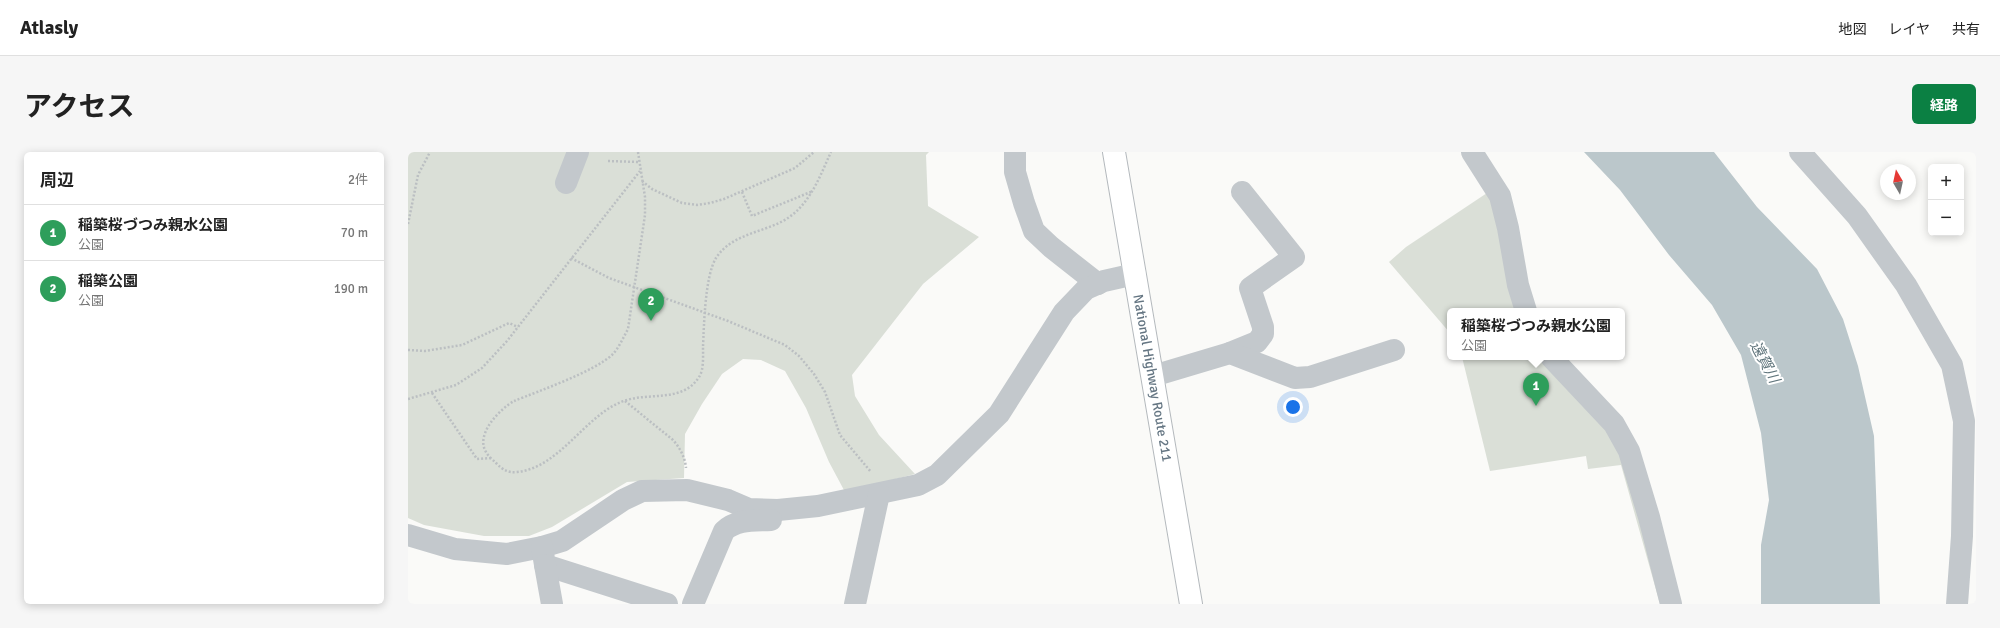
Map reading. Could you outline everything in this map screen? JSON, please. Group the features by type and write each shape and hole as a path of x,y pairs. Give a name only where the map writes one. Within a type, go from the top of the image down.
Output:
{"highway":[{"name":"National Highway Route 211","path":"1114,152 1191,604"}],"street":[{"path":"566,183 578,152"},
{"path":"1015,152 1015,172 1034,231 1051,247 1098,284"},
{"path":"1472,152 1500,196 1508,228 1518,285 1525,308"},
{"path":"1800,152 1862,223 1906,285 1952,365 1964,421 1962,536 1958,604"},
{"path":"1153,376 1230,353 1257,342 1263,334 1263,327 1250,288 1294,257 1242,192"},
{"path":"544,556 562,541 623,500 642,491 687,490 728,500 750,509 778,510 818,506 884,492 918,484 937,475 999,414 1064,312 1086,289 1098,284 1135,274"},
{"path":"1230,353 1295,378 1310,377 1394,350"},
{"path":"1554,360 1614,424 1629,451 1649,517 1671,604"},
{"path":"855,604 884,492"},
{"path":"693,604 724,531 732,524 792,516 818,506"},
{"path":"408,535 455,549 544,556 667,604"},
{"path":"544,556 552,604"}],"path":[{"path":"408,224 418,175 430,152"},
{"path":"638,152 645,215 628,328 621,343 611,355 595,366 505,406 488,426 485,436 486,452 504,470 511,472 529,471 544,463 609,409 625,401 684,392 691,386 700,376 702,366 705,313 711,272 716,259 725,248 736,240 782,221 798,210 814,191 831,152"},
{"path":"642,180 652,189 667,197 682,203 697,205 724,199 795,168 814,152"},
{"path":"608,161 639,162"},
{"path":"408,399 456,385 471,377 492,357 518,327 640,170"},
{"path":"742,192 752,216 814,191"},
{"path":"571,258 609,278 705,313 786,345 799,356 814,374 824,392 840,435 884,492"},
{"path":"408,350 425,351 462,345 509,323 518,327"},
{"path":"432,393 477,459 492,458"},
{"path":"625,401 652,422 679,447 685,460 687,490"}],"shaded area":[{"path":"408,152 929,152 926,155 928,206 979,237 923,284 852,375 855,396 879,435 915,474 845,492 829,462 806,408 785,371 761,360 743,359 722,374 702,404 685,434 684,478 627,482 552,527 529,536 484,536 424,525 408,518"},
{"path":"1493,189 1527,308 1447,308 1447,330 1389,262 1406,247"},
{"path":"1463,360 1555,360 1629,451 1660,604 1621,465 1588,469 1586,456 1490,471"}],"water":[{"name":"遠賀川","path":"1584,152 1714,152 1757,207 1817,269 1843,319 1858,366 1874,436 1880,604 1761,604 1761,545 1769,500 1761,433 1741,355 1712,305 1669,255 1620,190"}],"place":[{"name":"稲築公園","path":"651,321"},
{"name":"稲築桜づつみ親水公園","path":"1536,406"}]}
